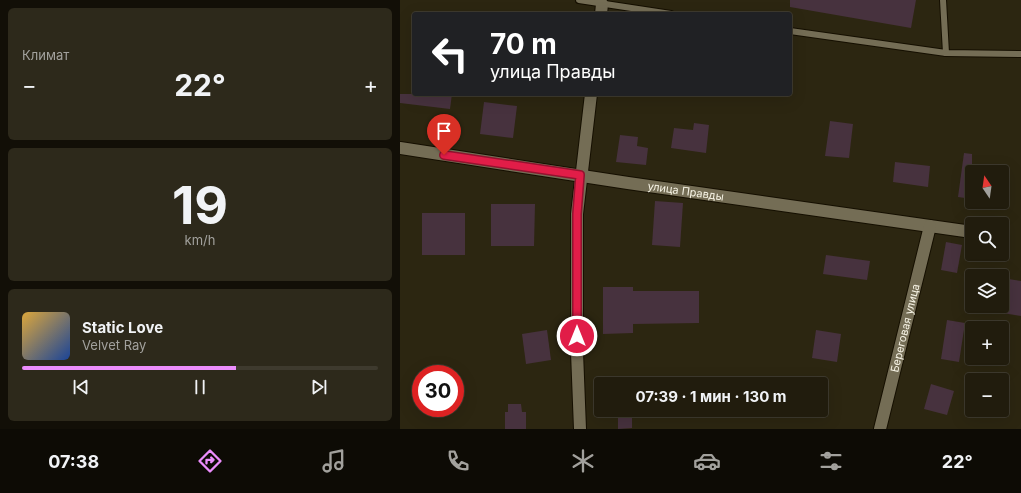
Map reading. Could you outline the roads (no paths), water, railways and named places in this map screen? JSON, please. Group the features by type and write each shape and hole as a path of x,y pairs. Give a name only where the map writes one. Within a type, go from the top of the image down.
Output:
{"street":[{"path":"580,429 577,352 577,214 580,175 590,96"},
{"name":"улица Правды","path":"400,148 628,183 965,231"},
{"name":"Береговая улица","path":"880,429 930,226"}],"lane":[{"path":"579,0 602,6 654,12"},
{"path":"943,0 946,53"},
{"path":"792,31 946,53 1021,54"}]}
